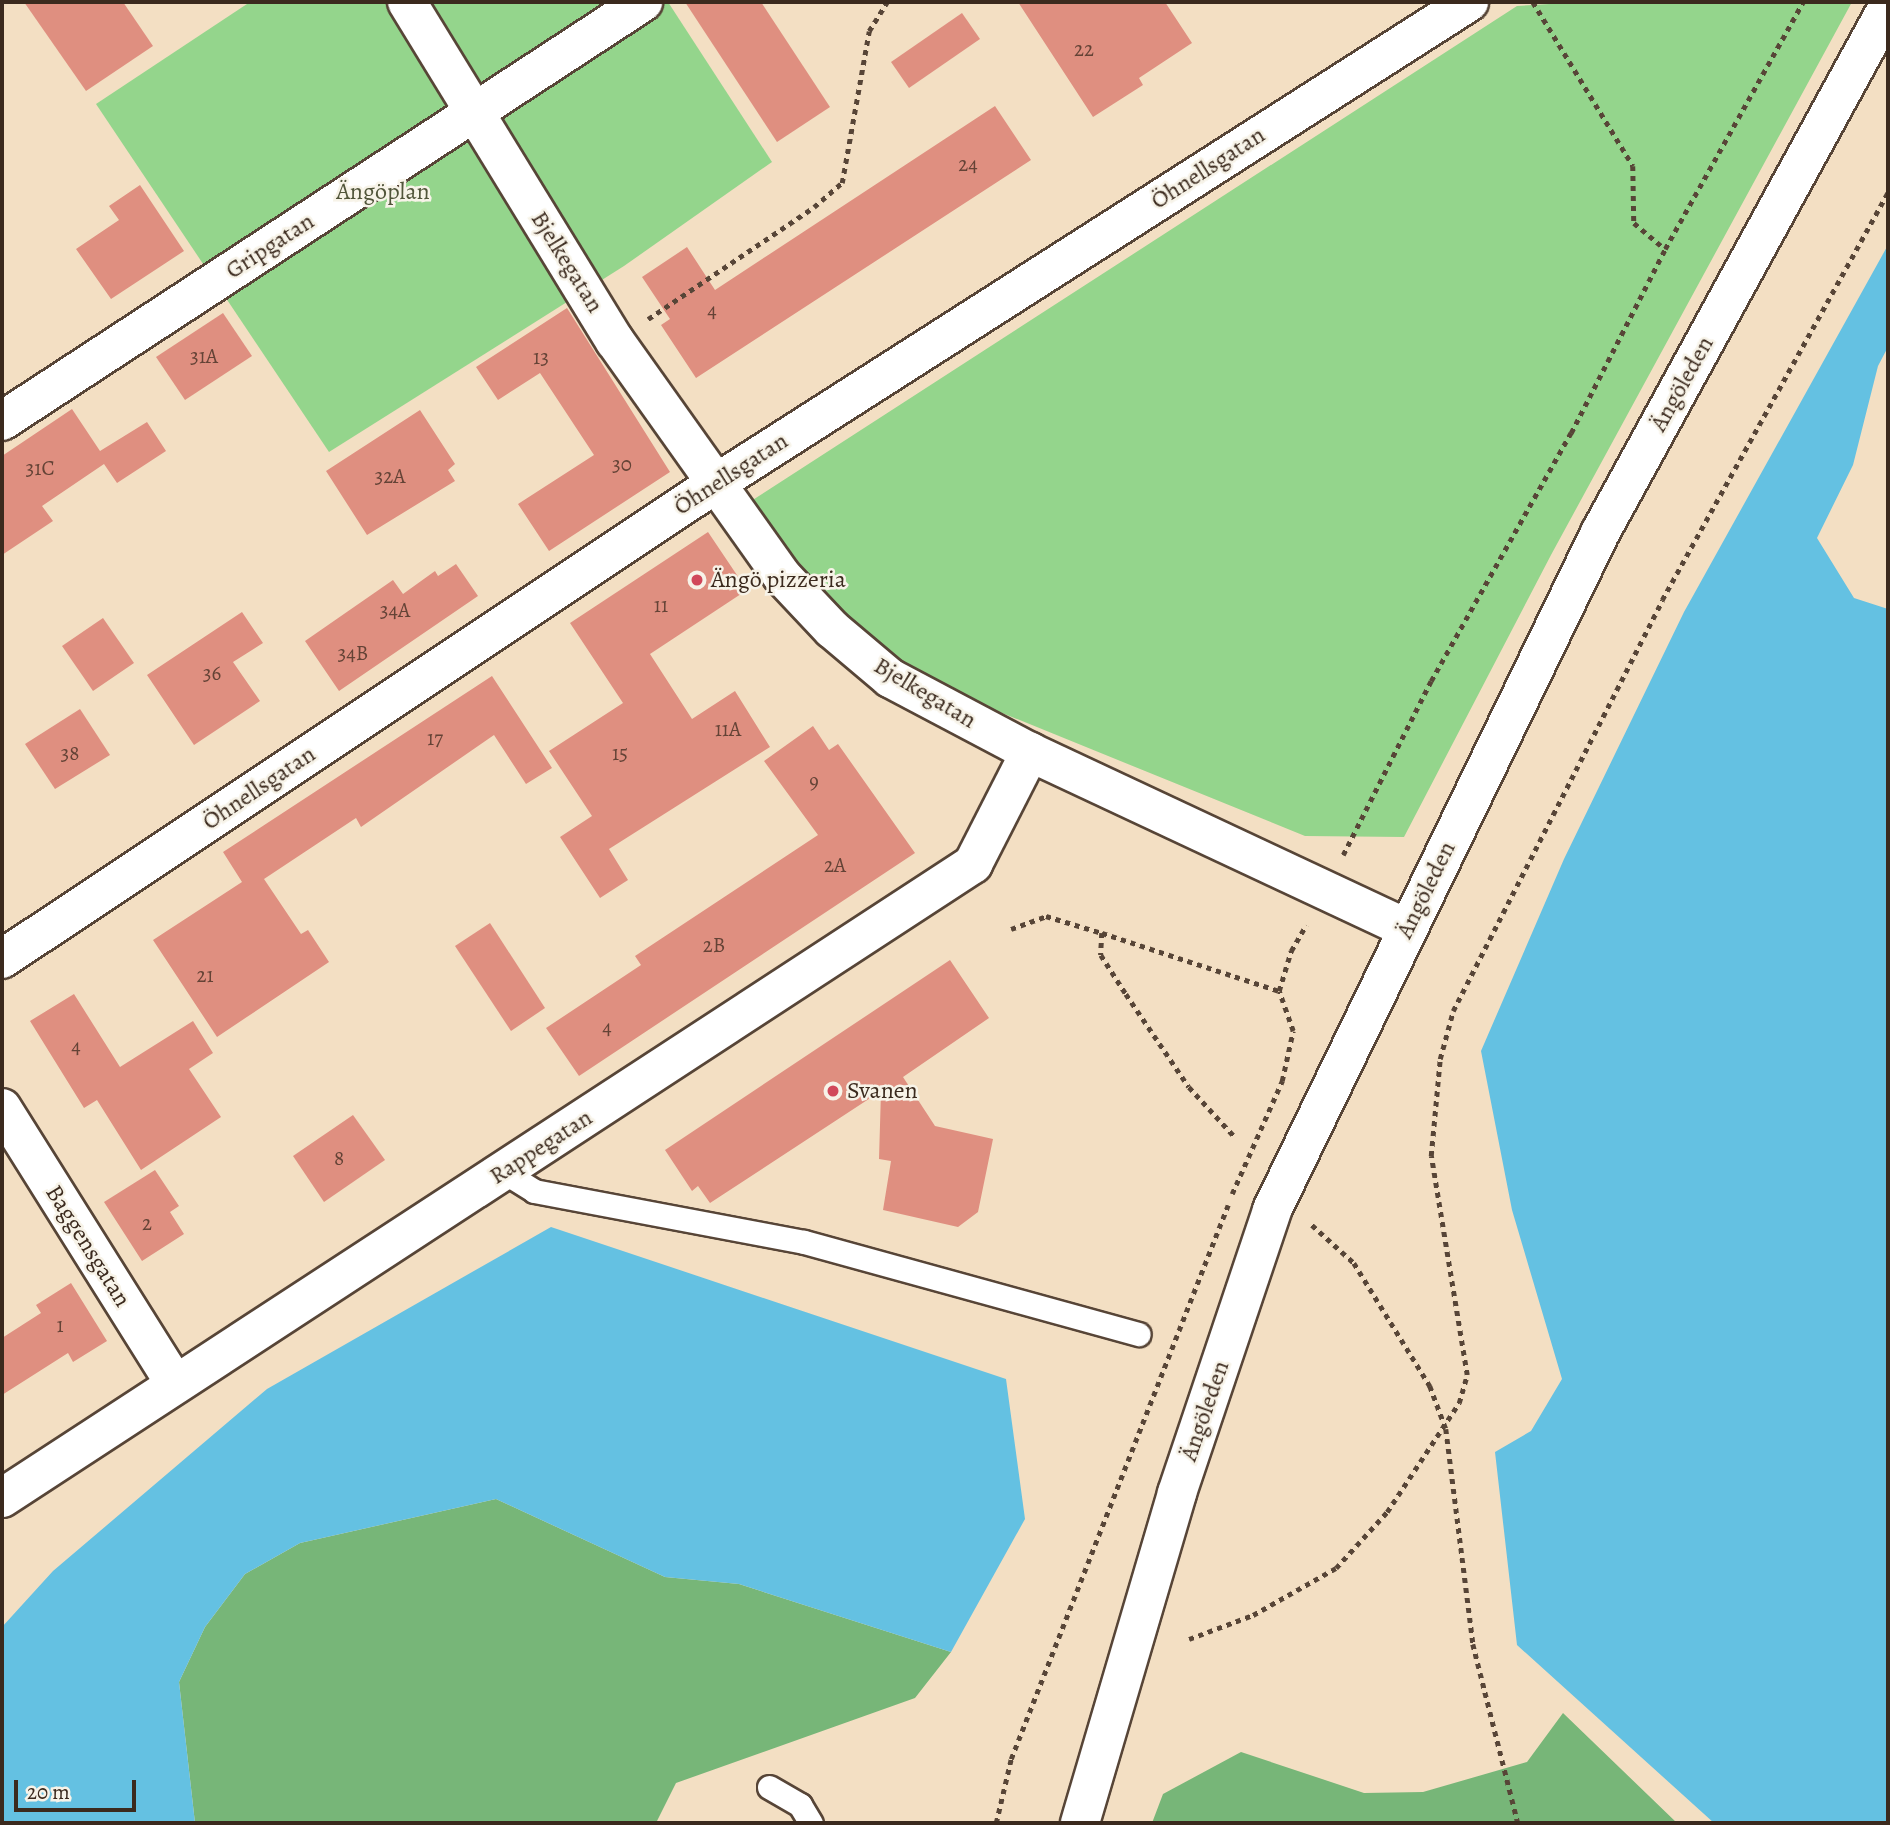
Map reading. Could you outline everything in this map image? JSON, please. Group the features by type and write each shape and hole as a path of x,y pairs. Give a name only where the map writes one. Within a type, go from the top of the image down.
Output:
{"street":[{"name":"Bjelkegatan","path":"407,2 615,341 782,576 832,629 890,678 1030,752 1407,929"},
{"name":"Gripgatan","path":"2,421 643,2"},
{"name":"Öhnellsgatan","path":"2,959 715,484 1469,2"},
{"name":"Ängöleden","path":"1080,1823 1140,1611 1272,1210 1601,533 1888,7"},
{"name":"Rappegatan","path":"2,1498 973,864 1030,752"},
{"name":"Baggensgatan","path":"2,1108 175,1384"}],"lane":[{"path":"504,1172 534,1191 804,1242 1139,1334"},
{"path":"769,1787 800,1805 811,1823"}],"path":[{"path":"615,341 814,207 842,183 869,31 887,2"},
{"path":"1533,2 1633,166 1634,223 1665,249"},
{"path":"1189,1639 1253,1615 1336,1567 1387,1512 1446,1429 1467,1375 1431,1156 1440,1059 1453,1011 1662,600 1888,192"},
{"path":"1011,929 1046,916 1279,991"},
{"path":"1102,933 1101,955 1126,994 1189,1087 1234,1136"},
{"path":"1312,1225 1354,1263 1430,1386 1446,1429 1473,1644 1518,1823"}],"green space":[{"name":"Ängöplan","path":"250,2 668,2 772,162 624,266 329,452 96,104"},
{"path":"1583,2 1852,2 1551,555 1404,837 1305,836 889,667 748,503 1517,6"},
{"path":"496,1499 665,1577 739,1584 951,1652 915,1698 676,1783 656,1823 195,1823 179,1682 205,1627 245,1574 300,1543"},
{"path":"1563,1713 1677,1823 1152,1823 1163,1794 1241,1752 1364,1793 1423,1792 1527,1762"}],"water":[{"path":"1888,245 1888,347 1878,366 1853,465 1817,538 1854,598 1888,609 1888,1823 1714,1823 1517,1645 1495,1452 1531,1431 1562,1379 1512,1210 1481,1051 1564,859 1684,612"},
{"path":"551,1227 1006,1379 1025,1519 951,1652 739,1584 665,1577 496,1499 300,1543 245,1574 205,1627 179,1682 195,1823 2,1823 2,1627 53,1571 267,1389"}],"building":[{"path":"24,2 123,2 153,46 86,91"},
{"path":"685,2 761,2 830,107 777,142"},
{"path":"1018,2 1165,2 1192,43 1139,78 1143,85 1093,117"},
{"path":"962,13 980,39 909,88 891,62"},
{"path":"995,106 1031,160 696,378 661,325 670,319 642,277 687,247 715,290"},
{"path":"140,185 184,251 111,299 76,249 119,220 109,206"},
{"path":"567,308 670,472 549,551 518,504 594,455 540,373 498,400 476,367"},
{"path":"223,313 252,356 185,400 156,357"},
{"path":"72,409 100,451 147,422 166,451 117,483 104,464 42,506 53,521 2,555 2,456"},
{"path":"420,410 455,464 448,470 455,481 367,535 326,471"},
{"path":"708,532 747,590 650,654 692,719 735,691 770,747 609,849 628,880 600,898 560,837 592,816 549,751 623,703 570,623"},
{"path":"456,564 478,596 339,691 305,641 393,580 403,594 435,571 438,576"},
{"path":"242,612 263,643 233,662 260,701 194,745 147,675"},
{"path":"103,618 134,663 93,691 62,646"},
{"path":"492,676 552,768 526,784 494,735 361,827 356,818 264,879 301,934 308,930 329,962 217,1037 153,940 242,882 223,852"},
{"path":"80,709 110,755 55,789 25,744"},
{"path":"813,726 829,750 838,744 915,853 579,1076 546,1028 641,965 635,956 818,835 764,761"},
{"path":"490,923 545,1008 511,1031 455,946"},
{"name":"Svanen","path":"950,960 989,1018 903,1077 935,1126 993,1139 978,1212 958,1227 883,1210 891,1161 879,1159 881,1091 710,1203 698,1186 692,1191 665,1150"},
{"path":"74,994 120,1067 193,1021 213,1053 189,1069 221,1117 141,1170 97,1100 84,1108 30,1021"},
{"path":"353,1115 385,1160 324,1202 293,1156"},
{"path":"155,1170 179,1206 170,1212 184,1234 142,1261 104,1202"},
{"path":"71,1283 107,1341 73,1362 68,1353 2,1395 2,1338 41,1313 36,1305"}],"place":[{"name":"Ängö pizzeria","path":"697,580"},
{"name":"Svanen","path":"833,1091"}]}
